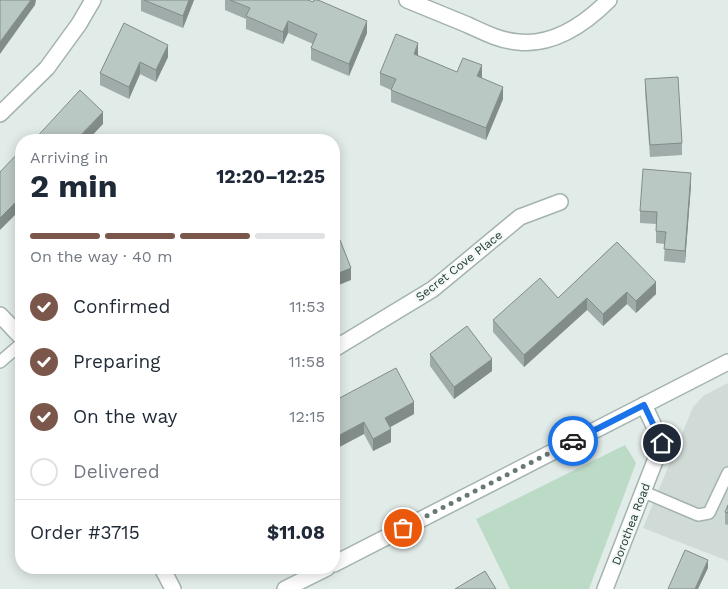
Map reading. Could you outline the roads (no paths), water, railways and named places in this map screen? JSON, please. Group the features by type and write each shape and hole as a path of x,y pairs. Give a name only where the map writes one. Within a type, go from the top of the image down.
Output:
{"street":[{"path":"0,114 47,68 79,24 93,0"},
{"path":"408,0 491,35 518,42 537,42 558,36 577,27 609,0"},
{"name":"Secret Cove Place","path":"340,345 433,289 520,217 560,202"},
{"path":"0,315 15,331"},
{"path":"340,561 728,362"},
{"name":"Dorothea Road","path":"606,589 662,443 644,405"},
{"path":"165,574 173,589"},
{"path":"285,589 315,574"}],"lane":[{"path":"0,362 15,349"},
{"path":"644,492 698,515 709,513 728,473"}]}
